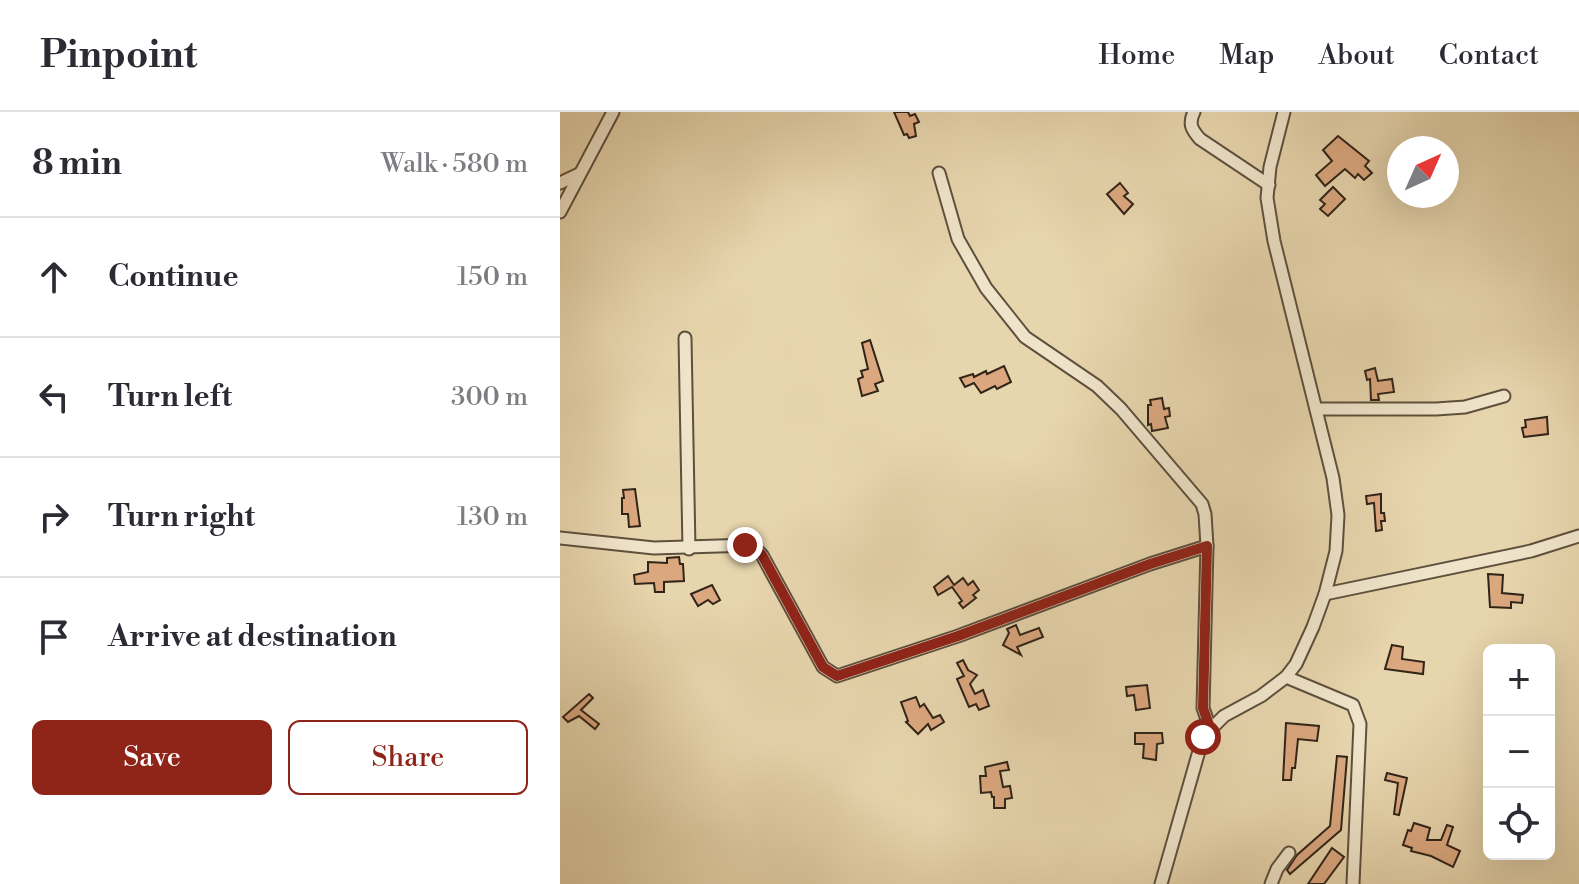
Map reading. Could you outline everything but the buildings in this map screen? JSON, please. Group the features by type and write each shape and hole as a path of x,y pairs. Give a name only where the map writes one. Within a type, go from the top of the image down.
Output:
{"street":[{"path":"560,212 613,112"},
{"path":"1194,112 1191,129 1200,139 1269,185"},
{"path":"1161,884 1198,749 1210,728 1224,716 1261,696 1286,677 1303,650 1325,594 1336,551 1338,515 1316,409 1274,241 1267,198 1270,167 1284,112"},
{"path":"939,173 958,239 986,288 1025,337 1097,386 1197,495 1205,514 1207,546 1203,708 1210,728"},
{"path":"560,183 579,174"},
{"path":"685,338 689,549"},
{"path":"1316,409 1465,407 1504,396"},
{"path":"1325,594 1531,551 1579,536"},
{"path":"560,538 654,548 745,545 757,549 823,667 837,676 1207,546"},
{"path":"1286,677 1353,705 1360,724 1353,884"},
{"path":"1271,884 1289,853"}],"route":[{"path":"745,545 751,545 762,555 823,667 837,676 1207,546 1203,708 1210,728 1203,737"}]}
